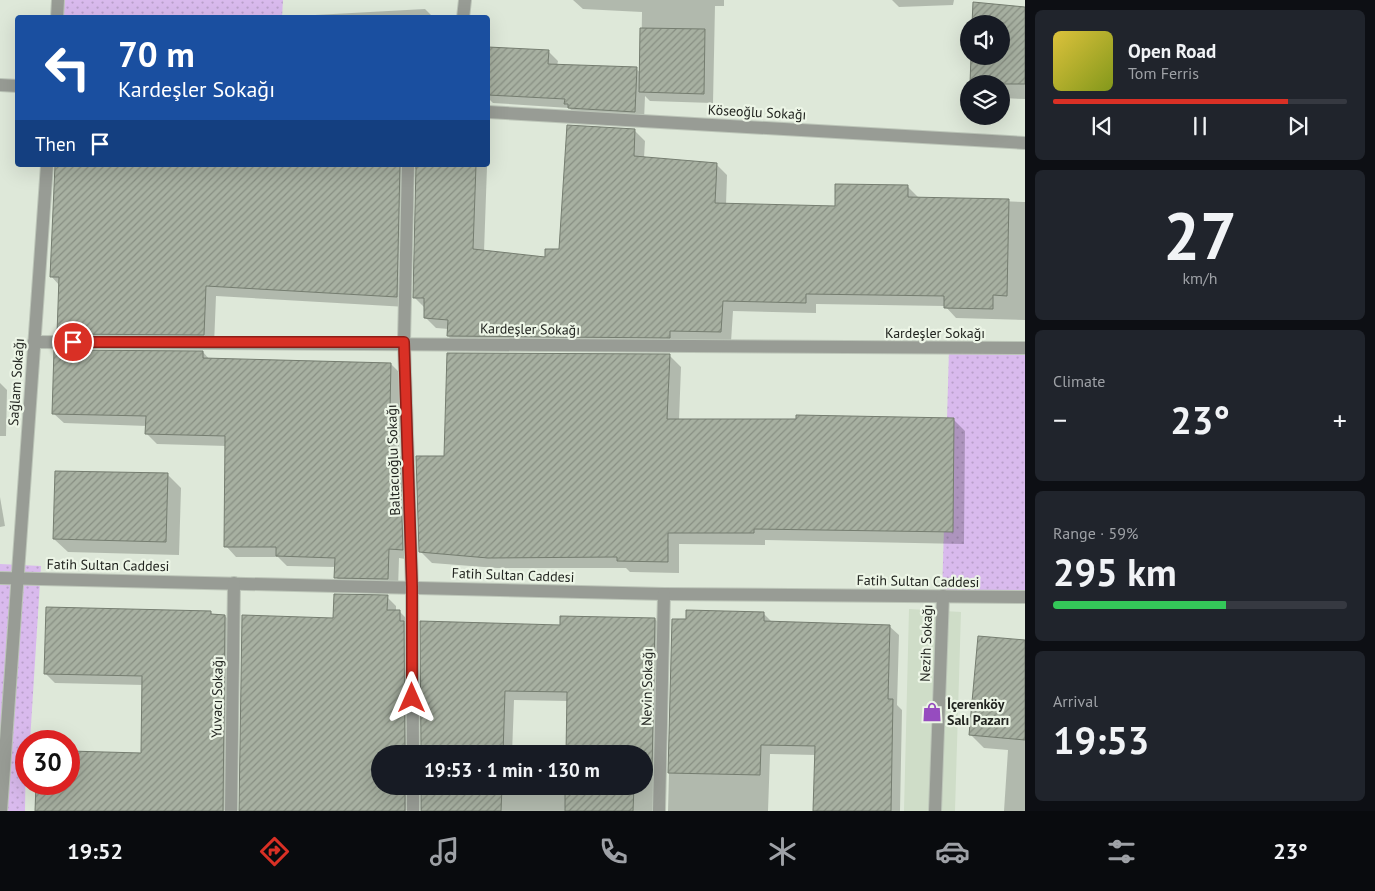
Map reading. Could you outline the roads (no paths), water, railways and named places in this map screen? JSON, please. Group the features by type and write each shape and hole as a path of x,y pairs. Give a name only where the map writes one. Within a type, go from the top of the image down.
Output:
{"street":[{"path":"57,15 58,0"},
{"path":"464,0 464,15"},
{"path":"0,85 15,86"},
{"name":"Köseoğlu Sokağı","path":"490,112 1025,143"},
{"name":"Sağlam Sokağı","path":"1,811 47,167"},
{"name":"Baltacıoğlu Sokağı","path":"408,167 404,342 412,587 413,745"},
{"name":"Kardeşler Sokağı","path":"34,342 404,342 1025,348"},
{"name":"Fatih Sultan Caddesi","path":"0,578 664,594 1025,597"},
{"name":"Yuvacı Sokağı","path":"231,811 234,583"},
{"name":"Nevin Sokağı","path":"659,811 664,594"},
{"name":"Nezih Sokağı","path":"935,811 943,596"},
{"path":"413,795 413,811"}],"place":[{"name":"İçerenköy Salı Pazarı","path":"932,712"}]}
